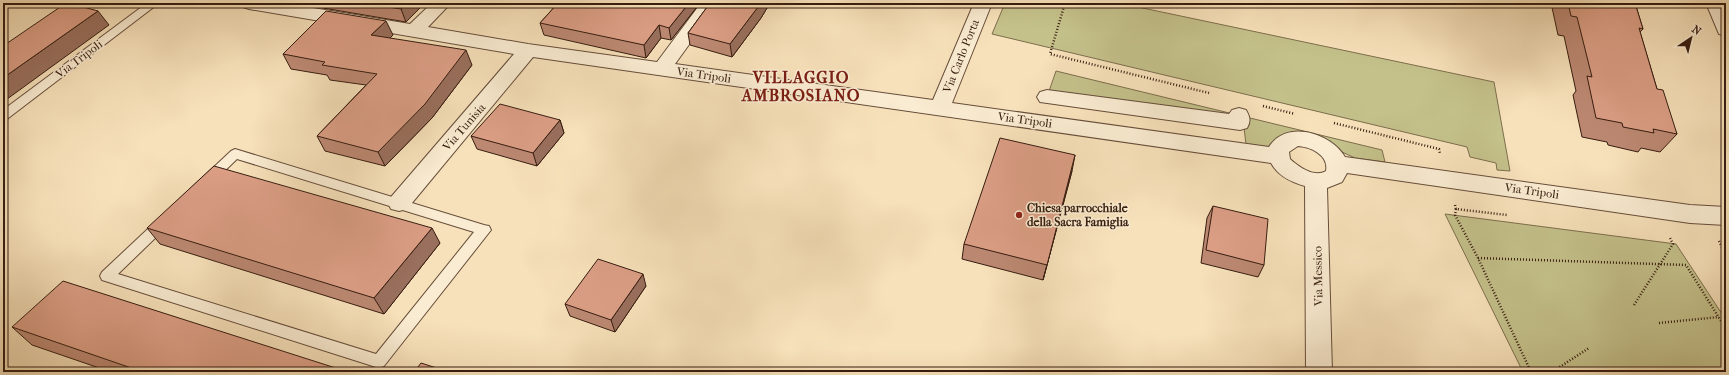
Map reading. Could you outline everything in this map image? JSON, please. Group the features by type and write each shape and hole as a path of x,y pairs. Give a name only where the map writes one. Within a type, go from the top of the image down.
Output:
{"street":[{"name":"Via Tripoli","path":"249,3 528,50 1278,156"},
{"path":"414,31 442,3"},
{"path":"662,69 710,3"},
{"name":"Via Carlo Porta","path":"940,108 983,3"},
{"path":"1715,3 1726,30"},
{"name":"Via Tunisia","path":"399,203 528,50"},
{"path":"1047,97 1240,122 1240,115"},
{"path":"1296,139 1305,139 1323,146 1336,157 1338,164 1338,170 1331,178 1316,181 1305,180 1295,176 1287,170 1281,163 1278,156 1279,150 1282,144 1296,139"},
{"name":"Via Tripoli","path":"1338,164 1690,214 1726,216"},
{"name":"Via Messico","path":"1316,181 1319,372"}],"lane":[{"name":"Via Tripoli","path":"3,116 154,3"},
{"path":"1722,3 1726,4"},
{"path":"235,154 399,203 484,230 379,361 107,276 235,154"}],"path":[{"path":"1052,48 1065,3"},
{"path":"1456,208 1455,215 1478,258 1531,372"},
{"path":"1634,305 1673,244 1670,237"},
{"path":"1719,240 1726,255"},
{"path":"1478,258 1686,265 1726,329"},
{"path":"1659,323 1719,317"},
{"path":"1552,372 1589,348"}],"shaded area":[{"path":"1005,3 1119,3 1494,82 1510,171 1497,170 1496,163 1470,157 1467,147 992,34"},
{"path":"1056,71 1382,150 1385,162 1355,158 1342,152 1329,143 1274,145 1266,147 1246,144 1243,120 1048,94"},
{"path":"1445,214 1676,244 1726,320 1726,372 1523,372"}],"building":[{"path":"66,3 98,11 3,78 3,46"},
{"path":"362,3 407,3 401,9"},
{"path":"558,3 689,3 669,28 659,25 644,45 540,23"},
{"path":"710,3 761,3 730,44 688,33"},
{"path":"1568,3 1635,3 1643,29 1639,28 1657,89 1663,90 1677,134 1653,129 1654,133 1623,127 1622,123 1596,118 1587,76 1592,77 1577,17 1571,16"},
{"path":"326,11 386,21 371,35 466,50 425,104 378,152 317,136 377,74 322,65 325,62 283,54"},
{"path":"500,104 560,120 533,153 471,136"},
{"name":"Chiesa parrocchiale della Sacra Famiglia","path":"1000,138 1075,155 1047,265 964,244"},
{"path":"214,166 432,228 374,298 147,228"},
{"path":"1213,206 1268,219 1264,265 1206,250"},
{"path":"598,259 643,274 611,320 565,304"},
{"path":"63,281 342,370 340,372 143,372 12,327"},
{"path":"421,363 449,372 414,372"}],"place":[{"name":"Chiesa parrocchiale della Sacra Famiglia","path":"1019,215"}],"district":[{"name":"VILLAGGIO AMBROSIANO","path":"801,86"}]}
